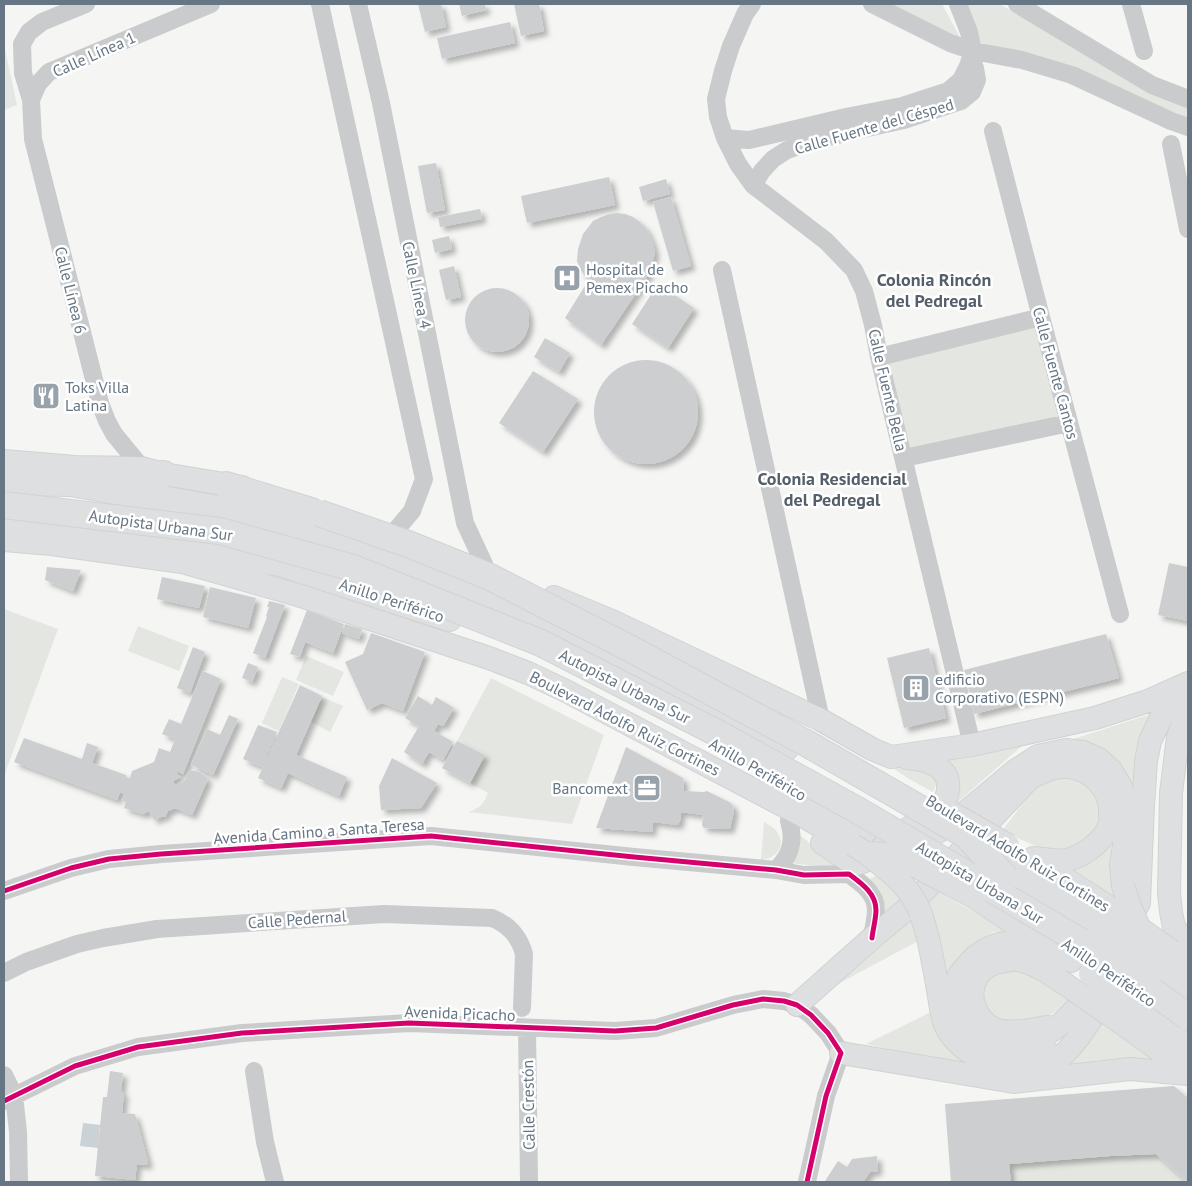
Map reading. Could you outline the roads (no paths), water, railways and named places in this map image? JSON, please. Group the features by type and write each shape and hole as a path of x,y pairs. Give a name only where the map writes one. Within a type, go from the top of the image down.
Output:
{"highway":[{"path":"4,471 144,476 153,471"},
{"name":"Anillo Periférico","path":"4,482 71,483 275,519 333,535 556,625 1002,861 1177,957 1188,989"},
{"path":"226,485 318,513 408,544 488,576 640,653 806,743 966,835 1002,861"},
{"name":"Autopista Urbana Sur","path":"4,492 67,495 86,498 197,516 320,542 535,627 806,769 1002,861 1143,964 1188,1000"},
{"name":"Autopista Urbana Sur","path":"4,504 220,531 353,568 541,643 719,734 859,811 1102,954 1188,1016"},
{"name":"Anillo Periférico","path":"4,522 41,523 280,563 499,634 571,666 666,716 861,843 973,893 1076,956 1132,1007 1188,1029"},
{"path":"4,527 41,523"}],"main road":[{"name":"Boulevard Adolfo Ruiz Cortines","path":"4,461 153,471 260,490 396,530 484,564 554,597 906,787 1002,861 1033,858 1107,918 1140,928 1177,957"},
{"name":"Boulevard Adolfo Ruiz Cortines","path":"4,540 52,544 182,562 298,595 489,658 528,673 566,690 803,816 861,843 900,880 917,903 929,942 944,1021 949,1032 963,1048 978,1057 995,1063 1015,1064 1034,1059 1051,1049 1071,1032 1094,1017"},
{"path":"437,641 502,671 789,821 849,861 857,864 864,861 945,800 948,792 948,783 944,771 934,764 919,759 891,757 872,749 821,720 612,621 554,597"},
{"path":"891,757 972,745 1095,718 1148,701 1188,683"},
{"path":"1188,683 1161,718 1150,741 1146,761 1143,806 1140,903 1087,996 1059,1026 1041,1039 1019,1047 998,1047 984,1042 974,1035 965,1022 959,1008 957,993 958,976 973,959 990,947 1006,942 1076,956 1090,974 1132,1007 1188,1046"},
{"path":"1177,957 1181,937 1174,927 1169,893 1170,793 1178,737 1188,710"},
{"path":"1014,1082 1043,1071 1059,1058 1094,1017 1150,911 1155,856 1157,774 1160,747 1169,724 1188,710"},
{"path":"981,799 990,781 1026,748 1052,728"},
{"path":"849,874 871,869 911,850 955,821 1016,770 1038,756 1066,750 1083,752 1099,759 1111,770 1120,785 1126,801 1124,846 1121,865 1123,886 1140,928"},
{"path":"797,1005 908,908 1030,778 1047,770 1067,767 1084,771 1097,779 1106,792 1110,808 1110,823 1101,839 1086,852 1066,860 1033,858"},
{"path":"1059,1026 1005,1032 995,1029 984,1021 977,1012 973,1001 973,990 977,977 986,968 999,962 1015,959 1034,965 1065,984 1132,1007 1188,1072"},
{"path":"841,1053 1014,1082 1130,1069 1188,1072"}],"street":[{"path":"31,100 24,72 22,44 29,32 42,22 86,4"},
{"name":"Calle Línea 1","path":"31,100 38,84 49,72 211,4"},
{"name":"Calle Línea 4","path":"320,4 424,479 412,511 396,530"},
{"name":"Calle Línea 4","path":"358,4 381,103 465,523 484,564"},
{"name":"Calle Fuente Bella","path":"752,4 745,14 731,46 723,71 716,99 718,117 725,138 738,164 753,185 826,241 854,270 864,291 972,745"},
{"path":"872,4 972,55 1022,60 1072,75 1170,121 1188,127"},
{"path":"958,4 969,32 972,55"},
{"path":"1017,4 1152,84 1188,99"},
{"path":"1130,4 1144,51"},
{"name":"Calle Fuente del Césped","path":"725,138 749,140 848,124 904,120 961,101 972,92 977,80 972,55"},
{"name":"Calle Línea 6","path":"31,100 33,139 100,403 114,434 153,471"},
{"name":"Calle Fuente del Césped","path":"753,185 762,171 787,150 813,142 848,124"},
{"name":"Calle Fuente Cantos","path":"993,131 1120,614"},
{"path":"1171,144 1188,229"},
{"path":"722,270 821,720"},
{"path":"879,357 1041,317"},
{"path":"904,458 1069,423"},
{"path":"776,870 787,858 790,850 792,836 789,821"},
{"name":"Avenida Camino a Santa Teresa","path":"4,891 71,868 109,859 169,853 431,836 776,870 804,875 849,874"},
{"path":"849,874 867,888 874,898 876,910 872,938"},
{"name":"Calle Pedernal","path":"4,973 26,962 77,944 157,929 384,914 492,918 500,921 512,931 522,946 524,954 522,1008"},
{"name":"Avenida Picacho","path":"9,1098 75,1066 138,1047 242,1033 409,1023 615,1031 631,1030 656,1028 733,1005 763,999 784,1000 797,1005 811,1015 828,1033 841,1053"},
{"name":"Calle Crestón","path":"527,1028 529,1182"},
{"path":"807,1182 826,1096 841,1053"},
{"path":"254,1071 265,1142 275,1182"},
{"path":"4,1075 18,1132 19,1182"}],"place":[{"name":"Hospital de Pemex Picacho","path":"567,278"},
{"name":"Toks Villa Latina","path":"46,396"},
{"name":"edificio Corporativo (ESPN)","path":"916,688"},
{"name":"Bancomext","path":"647,788"}],"district":[{"name":"Colonia Rincón del Pedregal","path":"934,290"},
{"name":"Colonia Residencial del Pedregal","path":"832,489"}]}
